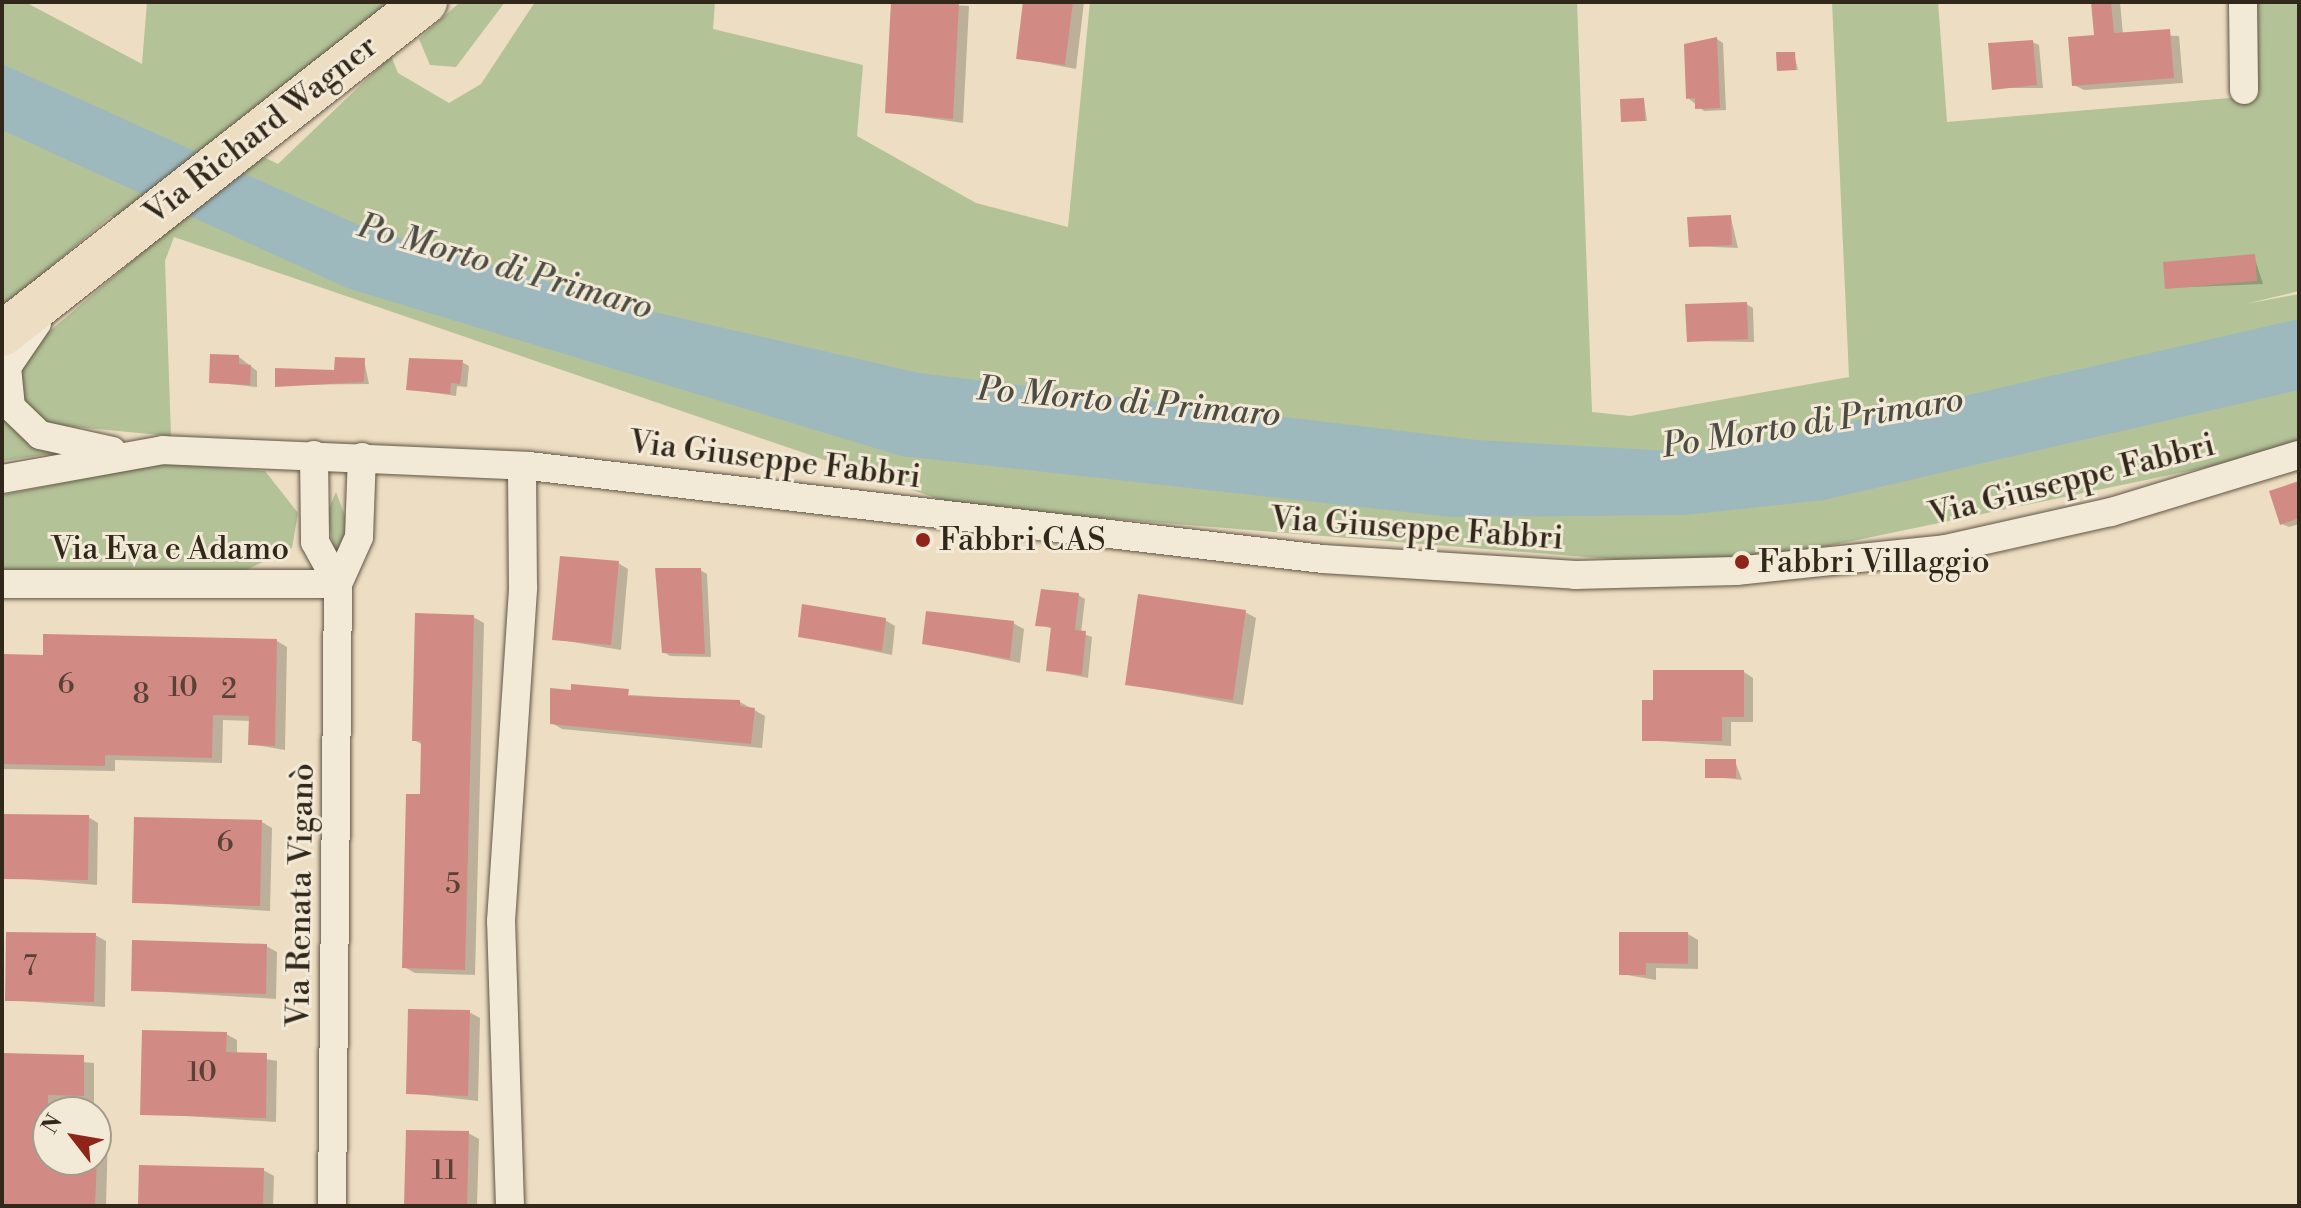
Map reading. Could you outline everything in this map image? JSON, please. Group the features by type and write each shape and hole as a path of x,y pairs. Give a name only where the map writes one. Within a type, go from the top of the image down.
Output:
{"main road":[{"name":"Via Richard Wagner","path":"2,334 242,142 425,2"}],"street":[{"path":"2243,2 2244,90"},
{"name":"Via Richard Wagner","path":"98,258 16,347 3,387 17,416 40,435 124,453"},
{"name":"Via Giuseppe Fabbri","path":"2,479 124,453 314,455 522,466 1294,556 1575,575 1794,567 1945,549 2111,512 2299,455"},
{"name":"Via Renata Viganò","path":"314,455 315,542 338,584"},
{"name":"Via Renata Viganò","path":"332,1206 338,584 359,537 362,457"},
{"path":"510,1206 502,909 523,587 522,466"},
{"name":"Via Eva e Adamo","path":"2,584 338,584"}],"green space":[{"path":"2,2 25,2 142,64 147,2 391,2 219,135 278,164 391,56 398,73 449,103 481,84 535,2 715,2 713,29 863,65 857,136 976,203 1068,227 1090,2 1577,2 1592,412 1630,416 1849,377 1832,2 1938,2 1947,122 2253,96 2252,2 2299,2 2299,291 2245,304 2299,294 2299,448 1723,568 962,507 174,237 165,261 171,436 44,424 25,410 17,374 31,347 164,234 111,216 2,308"},
{"path":"460,2 505,2 456,67 430,65 419,39"},
{"path":"2,411 69,451 2,461"},
{"path":"165,463 265,471 298,513 292,548 246,570 2,571 2,495"},
{"path":"336,492 348,524 336,562 327,513"}],"water":[{"name":"Po Morto di Primaro","path":"2,64 363,227 641,309 919,373 1477,440 1688,452 1781,438 2299,319 2299,390 1824,500 1685,515 1451,517 901,456 347,288 2,130"}],"building":[{"path":"891,2 959,2 953,119 885,113"},
{"path":"1023,2 1073,2 1065,65 1016,59"},
{"path":"2091,2 2111,2 2114,33 2170,29 2174,78 2072,86 2068,37 2094,35"},
{"path":"1717,37 1720,108 1695,109 1695,98 1686,99 1684,44"},
{"path":"2033,40 2037,85 1992,90 1988,43"},
{"path":"1776,52 1795,52 1796,70 1777,71"},
{"path":"1644,98 1645,121 1621,122 1620,99"},
{"path":"1731,215 1732,245 1689,247 1687,217"},
{"path":"2255,254 2257,281 2165,289 2163,262"},
{"path":"1747,302 1748,339 1687,342 1685,304"},
{"path":"210,354 239,355 239,364 251,365 250,385 209,383"},
{"path":"335,357 365,358 364,382 275,387 275,368 334,370"},
{"path":"409,358 463,360 460,384 451,383 450,394 406,390"},
{"path":"2299,481 2299,518 2280,525 2269,491"},
{"path":"560,556 619,561 611,645 552,640"},
{"path":"655,568 701,568 705,654 662,653"},
{"path":"1041,589 1079,593 1075,630 1086,631 1082,675 1046,671 1051,627 1035,626"},
{"path":"1138,594 1246,610 1233,700 1125,685"},
{"path":"802,604 886,618 882,651 798,637"},
{"path":"926,611 1014,621 1010,659 922,644"},
{"path":"415,613 474,615 465,970 402,968 406,794 420,794 421,741 412,741"},
{"path":"43,634 277,639 275,746 248,745 249,716 213,715 212,758 105,755 105,766 2,764 3,654 43,655"},
{"path":"1653,670 1744,670 1744,717 1722,717 1722,741 1642,741 1642,700 1653,700"},
{"path":"571,684 629,689 628,696 740,700 740,706 755,708 751,744 550,724 550,688 571,690"},
{"path":"1705,759 1736,759 1736,778 1705,778"},
{"path":"3,814 89,815 88,880 2,879"},
{"path":"134,817 262,820 260,906 132,903"},
{"path":"6,932 96,933 94,1002 5,1001"},
{"path":"1619,932 1688,932 1688,964 1646,963 1646,975 1619,975"},
{"path":"132,940 267,944 266,994 131,991"},
{"path":"408,1009 470,1010 468,1096 406,1094"},
{"path":"142,1030 227,1032 226,1052 267,1053 266,1118 140,1115"},
{"path":"2,1053 84,1055 84,1096 32,1096 32,1176 96,1176 95,1206 2,1206"},
{"path":"406,1130 469,1131 467,1206 404,1206"},
{"path":"139,1165 264,1168 263,1206 138,1206"}],"place":[{"name":"Fabbri CAS","path":"923,540"},
{"name":"Fabbri Villaggio","path":"1742,562"}]}
